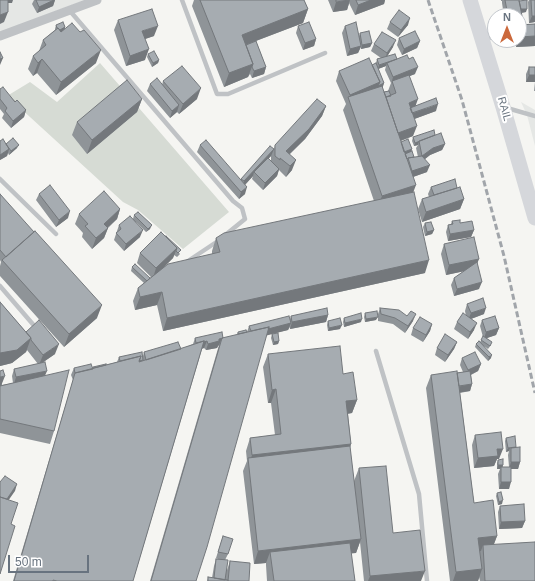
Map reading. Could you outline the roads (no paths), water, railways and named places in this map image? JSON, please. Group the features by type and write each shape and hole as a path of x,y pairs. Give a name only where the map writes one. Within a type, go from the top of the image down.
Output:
{"main road":[{"name":"RAIL","path":"470,0 487,31"},
{"name":"RAIL","path":"492,48 503,107 535,218"}],"street":[{"path":"0,36 97,0"}],"lane":[{"path":"182,0 217,94 228,94 325,53"},
{"path":"70,11 228,195 242,208 245,219 183,266"},
{"path":"503,107 535,116"},
{"path":"0,179 56,234"},
{"path":"0,286 42,336"},
{"path":"376,351 420,494 427,581"}],"railway":[{"path":"428,0 462,100 504,256 535,393"}]}
